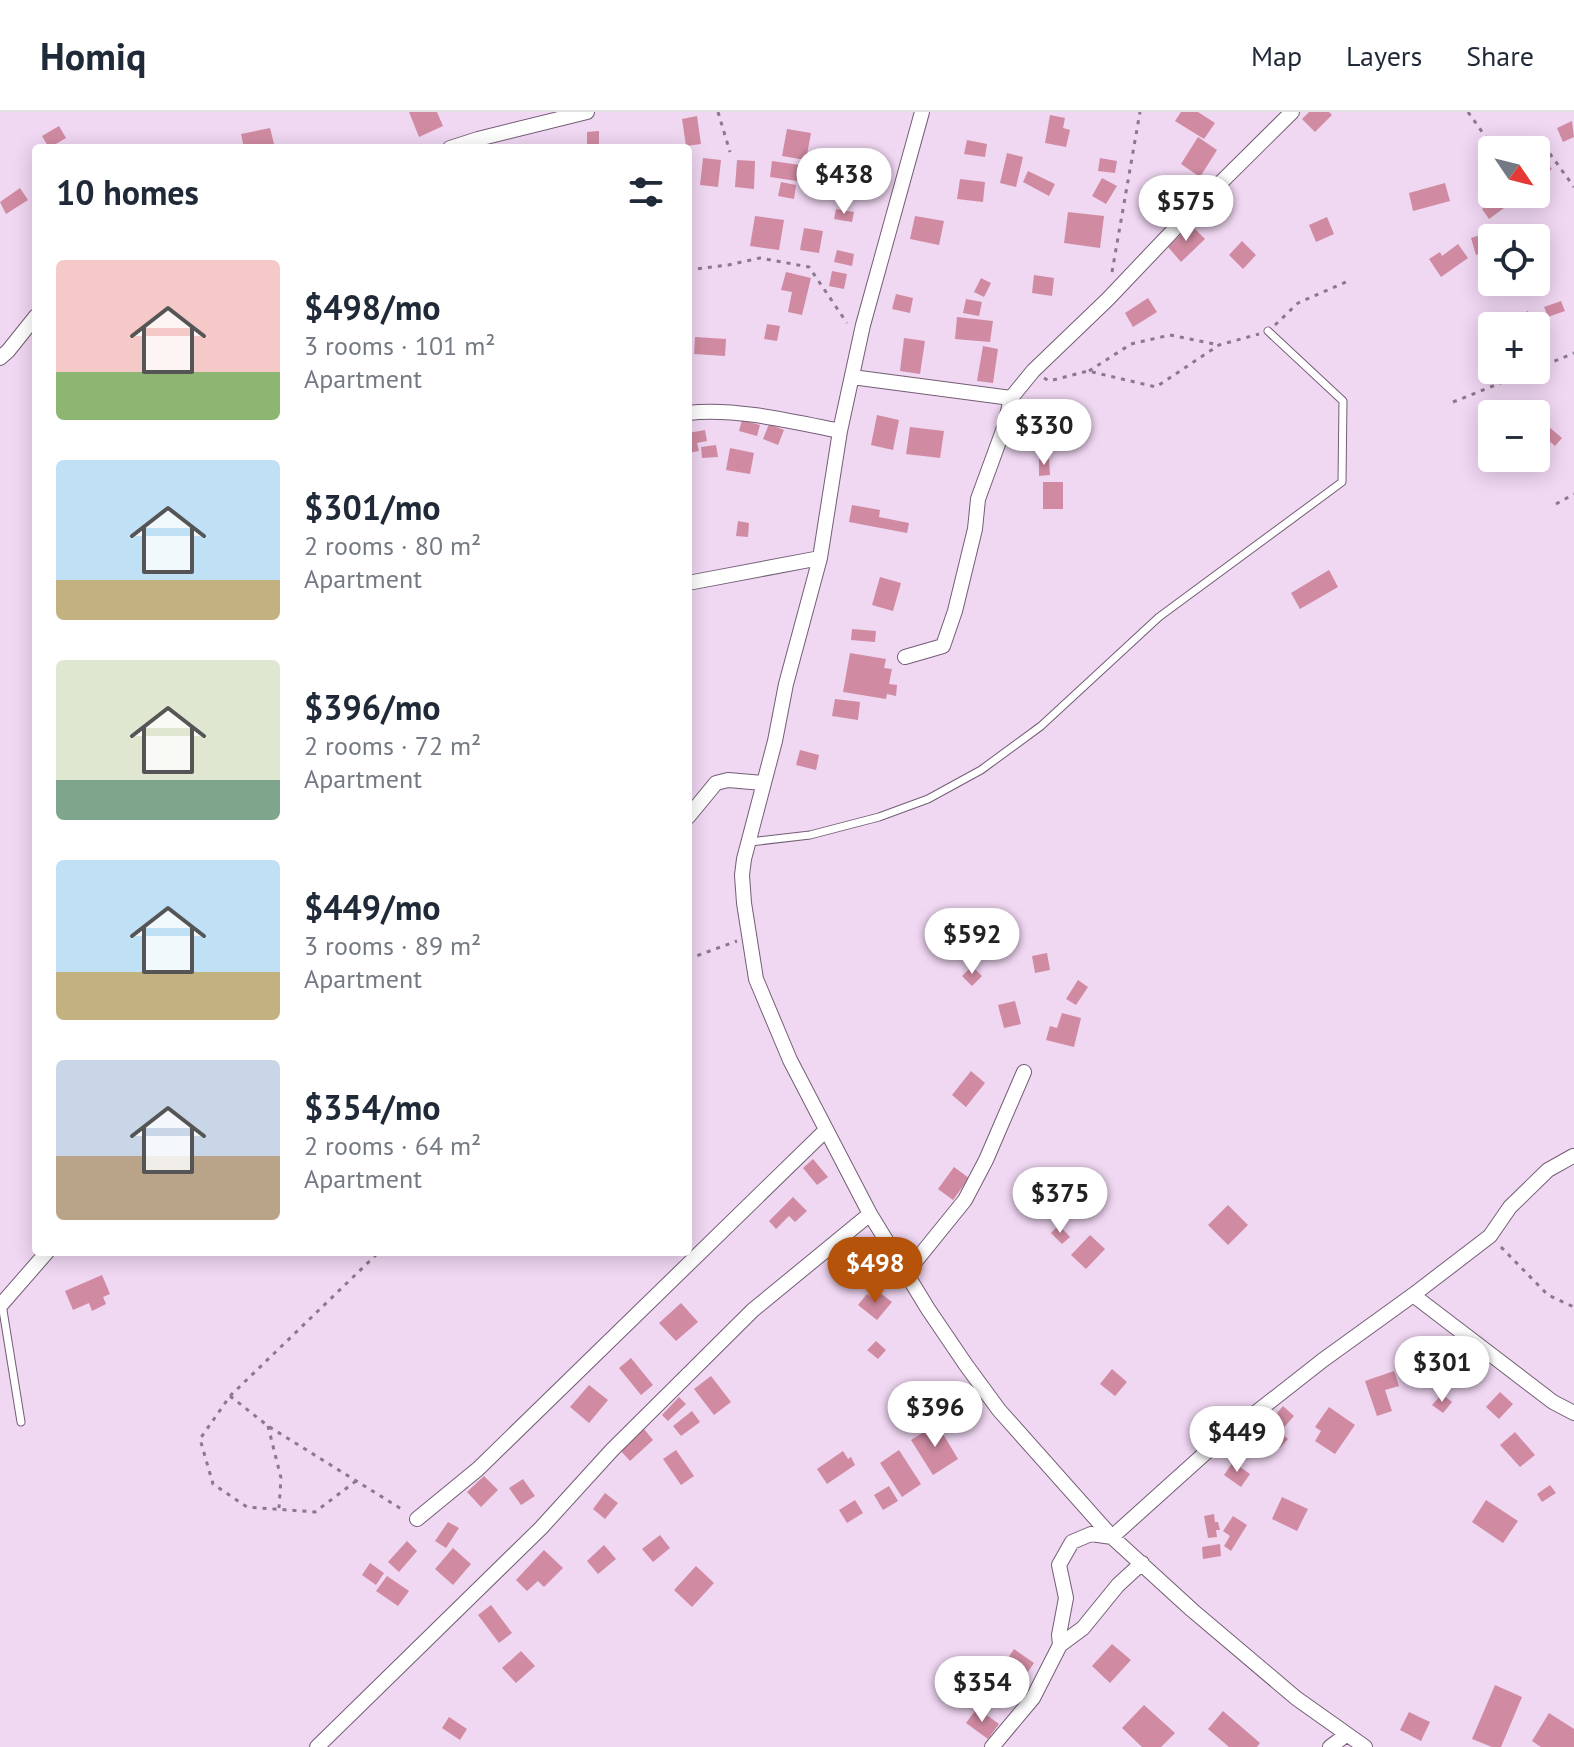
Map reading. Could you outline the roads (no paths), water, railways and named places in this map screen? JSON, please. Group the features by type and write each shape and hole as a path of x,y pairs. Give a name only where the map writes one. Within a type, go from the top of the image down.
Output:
{"street":[{"path":"465,144 587,112"},
{"path":"922,112 863,325 840,431 820,558 748,842 742,875 756,979 790,1060 870,1214 966,1365 999,1410 1112,1537 1296,1698 1365,1747"},
{"path":"905,657 943,646 975,529 978,499 1005,425 1011,398 1033,371 1292,112"},
{"path":"0,358 32,321"},
{"path":"852,377 1011,398"},
{"path":"692,412 707,410 840,431"},
{"path":"692,582 820,558"},
{"path":"692,812 716,783 728,780 763,783"},
{"path":"906,1273 965,1200 1024,1072"},
{"path":"417,1519 478,1469 826,1130"},
{"path":"1112,1537 1212,1447 1490,1236 1510,1207 1548,1170 1573,1156"},
{"path":"317,1747 541,1528 612,1450 753,1310 870,1214"},
{"path":"1,1305 44,1256"},
{"path":"1413,1295 1553,1402 1574,1413"},
{"path":"1060,1645 1066,1598 1059,1565 1072,1542 1091,1534 1112,1537"},
{"path":"992,1747 1033,1698 1060,1645 1083,1628 1118,1585 1142,1563"},
{"path":"1330,1747 1346,1735"}],"lane":[{"path":"748,842 810,835 879,817 928,799 981,770 1041,726 1159,617 1342,482 1343,401 1268,331"},
{"path":"1,1305 21,1422"}]}
